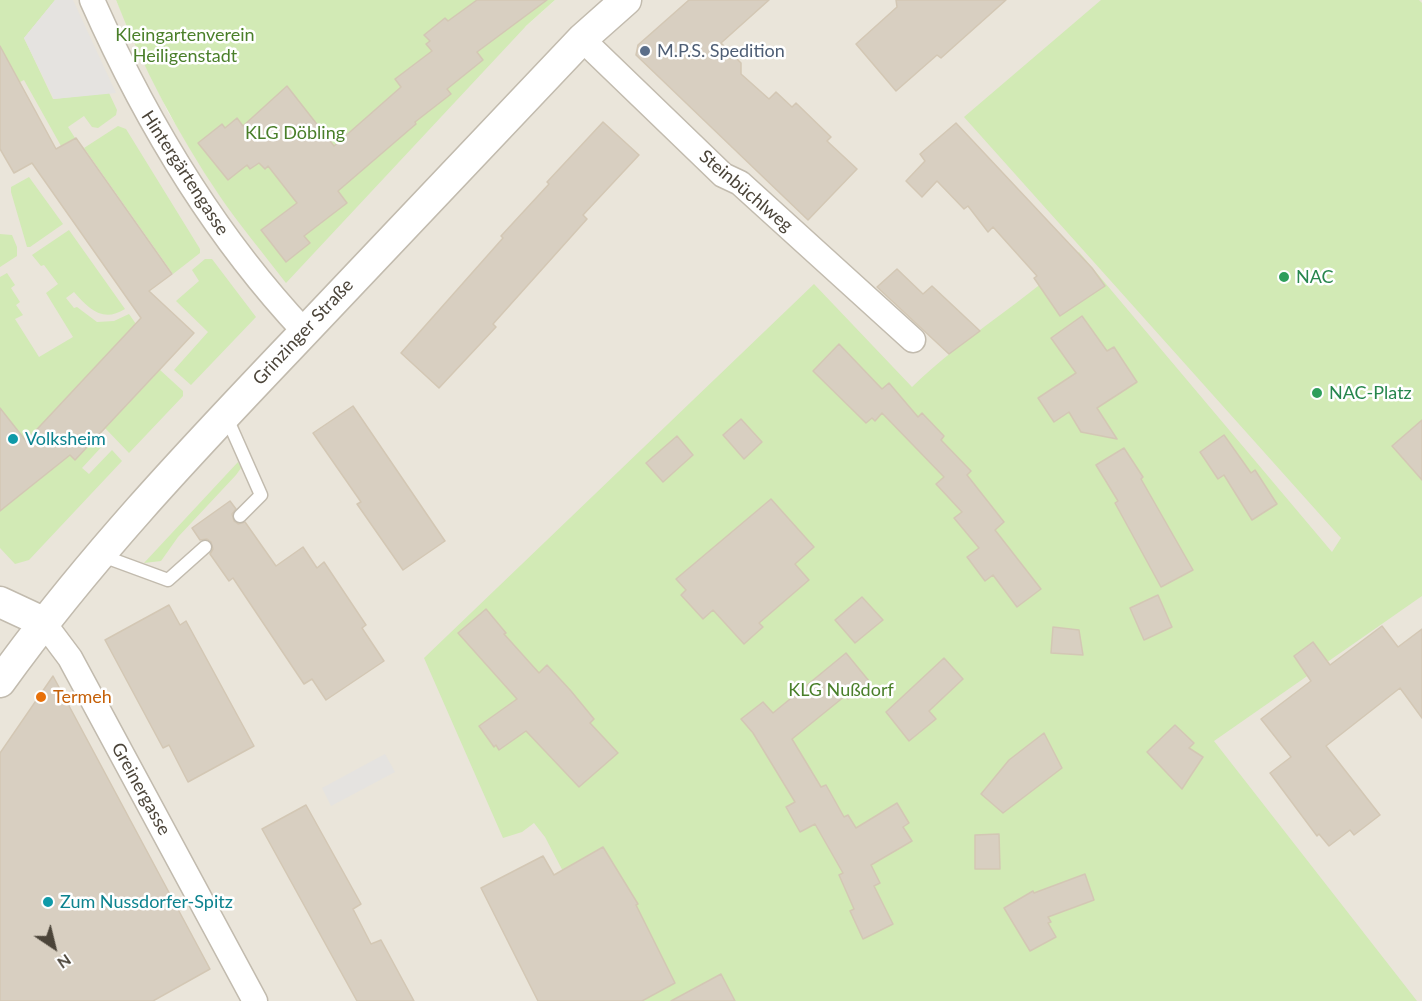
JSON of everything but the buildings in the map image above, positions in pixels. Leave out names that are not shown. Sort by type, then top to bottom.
[{"type":"street","name":"Hintergärtengasse","points":[[92,0],[136,96],[198,200],[250,270],[304,331]]},
{"type":"street","name":"Grinzinger Straße","points":[[0,682],[43,622],[99,555],[226,414],[582,39],[626,0]]},
{"type":"street","name":"Steinbüchlweg","points":[[582,39],[723,175],[740,183],[913,340]]},
{"type":"street","name":"Greinergasse","points":[[0,602],[43,622],[70,658],[255,1001]]},
{"type":"lane","points":[[226,414],[261,495],[240,516]]},
{"type":"lane","points":[[99,555],[168,580],[205,547]]},
{"type":"shaded area","points":[[0,0],[116,0],[168,112],[220,196],[526,26],[555,0],[1422,0],[1422,1001],[0,1001]]},
{"type":"shaded area","points":[[55,0],[73,0],[116,93],[54,99],[24,38]]},
{"type":"shaded area","points":[[385,754],[395,772],[331,806],[322,788]]},
{"type":"green space","points":[[0,0],[55,0],[24,38],[53,99],[109,93],[117,110],[116,115],[98,128],[92,127],[84,116],[68,127],[75,138],[61,146],[24,80],[20,82],[0,47]]},
{"type":"green space","name":"KLG Döbling","points":[[116,0],[555,0],[526,26],[286,283],[227,206],[189,148],[162,100]]},
{"type":"green space","name":"KLG Nußdorf","points":[[1101,0],[1419,0],[1422,3],[1422,596],[1214,741],[1417,1001],[631,1001],[545,837],[534,823],[522,832],[503,838],[424,658],[814,284],[912,387],[1079,252],[1332,552],[1341,538],[964,117]]},
{"type":"green space","points":[[118,126],[126,129],[200,249],[200,253],[173,274],[84,148]]},
{"type":"green space","points":[[29,177],[63,224],[27,247],[11,187]]},
{"type":"green space","points":[[69,230],[125,309],[110,315],[103,314],[91,309],[74,292],[66,298],[74,308],[77,307],[97,322],[114,321],[129,314],[136,324],[40,427],[75,460],[99,435],[106,442],[82,468],[89,474],[112,450],[122,461],[29,560],[15,564],[0,548],[0,511],[50,471],[0,408],[0,277],[7,273],[15,285],[11,288],[20,302],[16,305],[23,315],[15,319],[39,357],[73,337],[46,293],[58,284],[44,265],[41,266],[32,255]]},
{"type":"green space","points":[[0,234],[12,235],[17,247],[17,256],[0,267]]},
{"type":"green space","points":[[205,259],[212,259],[256,317],[191,385],[174,370],[208,332],[176,301],[199,281],[192,270]]},
{"type":"green space","points":[[160,370],[183,391],[183,396],[129,453],[105,428]]},
{"type":"green space","points":[[238,462],[241,468],[236,475],[178,537],[161,561],[144,563]]},
{"type":"place","name":"M.P.S. Spedition","points":[[645,51]]},
{"type":"place","name":"NAC","points":[[1284,277]]},
{"type":"place","name":"NAC-Platz","points":[[1317,393]]},
{"type":"place","name":"Volksheim","points":[[13,439]]},
{"type":"place","name":"Termeh","points":[[41,697]]},
{"type":"place","name":"Zum Nussdorfer-Spitz","points":[[48,902]]},
{"type":"park label","name":"Kleingartenverein Heiligenstadt","points":[[185,45]]}]
